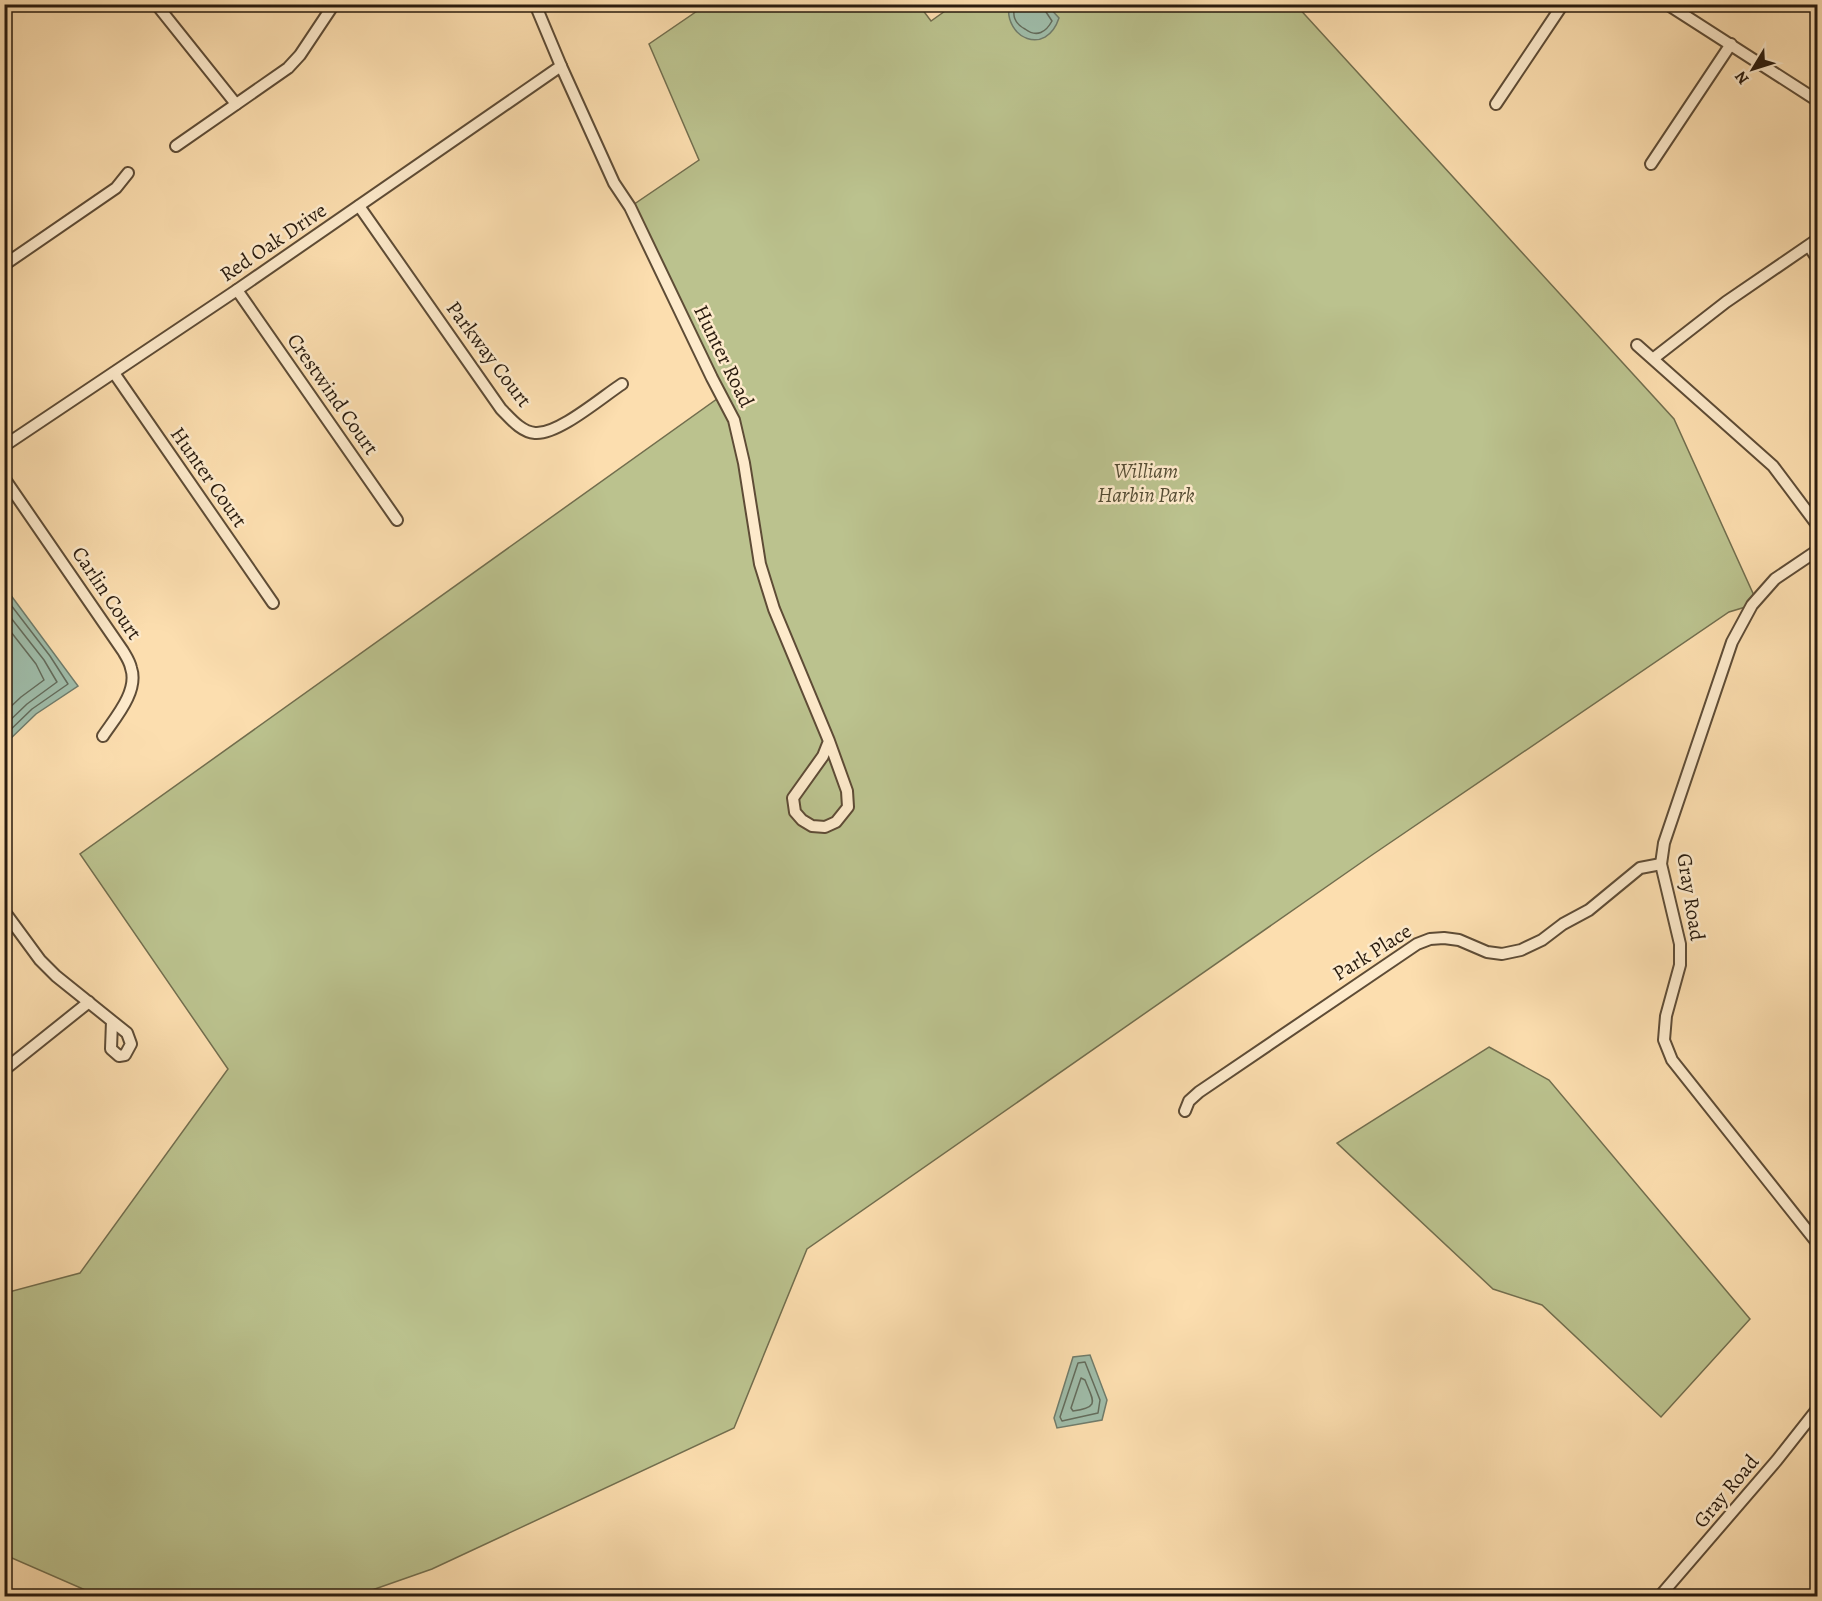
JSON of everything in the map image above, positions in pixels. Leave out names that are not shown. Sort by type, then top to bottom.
[{"type":"street","points":[[156,4],[237,104]]},
{"type":"street","points":[[176,146],[288,68],[300,55],[333,4]]},
{"type":"street","name":"Hunter Road","points":[[535,4],[614,183],[630,207],[734,420],[744,463],[760,564],[774,609],[829,741],[847,791],[848,807],[836,822],[825,827],[812,826],[795,812],[793,798],[823,756],[829,741]]},
{"type":"street","points":[[1497,104],[1563,4]]},
{"type":"street","points":[[1667,4],[1818,101]]},
{"type":"street","points":[[1651,164],[1731,44]]},
{"type":"street","name":"Red Oak Drive","points":[[4,446],[237,290],[561,66]]},
{"type":"street","points":[[4,265],[116,188],[128,173]]},
{"type":"street","name":"Parkway Court","points":[[359,206],[501,409],[518,426],[533,433],[549,432],[622,384]]},
{"type":"street","points":[[1654,358],[1726,302],[1813,242],[1818,260]]},
{"type":"street","name":"Crestwind Court","points":[[237,290],[397,520]]},
{"type":"street","points":[[1637,345],[1773,466],[1818,526]]},
{"type":"street","name":"Hunter Court","points":[[114,373],[273,603]]},
{"type":"street","name":"Carlin Court","points":[[4,478],[123,651],[132,670],[132,685],[127,699],[103,736]]},
{"type":"street","name":"Gray Road","points":[[1818,550],[1775,579],[1762,592],[1752,605],[1732,642],[1664,843],[1661,864],[1680,944],[1680,965],[1666,1016],[1664,1040],[1672,1060],[1818,1244]]},
{"type":"street","name":"Park Place","points":[[1185,1111],[1189,1101],[1199,1092],[1417,944],[1444,938],[1459,940],[1486,952],[1502,954],[1521,950],[1542,940],[1563,924],[1589,910],[1640,868],[1661,864]]},
{"type":"street","points":[[4,911],[40,960],[111,1022]]},
{"type":"street","points":[[4,1070],[89,1002]]},
{"type":"street","name":"Gray Road","points":[[1660,1596],[1764,1476],[1818,1408]]},
{"type":"green space","name":"William Harbin Park","points":[[955,4],[1296,5],[1674,419],[1756,600],[1752,605],[1729,612],[1372,855],[807,1249],[734,1428],[432,1569],[355,1596],[99,1596],[5,1555],[5,1293],[80,1273],[228,1069],[80,854],[721,396],[630,207],[699,160],[649,44],[706,5],[919,5],[931,21]]},
{"type":"green space","points":[[1489,1047],[1549,1080],[1750,1319],[1661,1417],[1542,1305],[1493,1289],[1337,1143]]},
{"type":"water","points":[[1009,5],[1047,5],[1059,18],[1053,30],[1045,37],[1036,40],[1027,38],[1019,34],[1013,26],[1009,17]]},
{"type":"water","points":[[7,590],[78,686],[36,714],[6,743],[4,741],[4,591]]},
{"type":"water","points":[[1090,1355],[1107,1400],[1102,1420],[1057,1428],[1054,1418],[1073,1357]]}]
